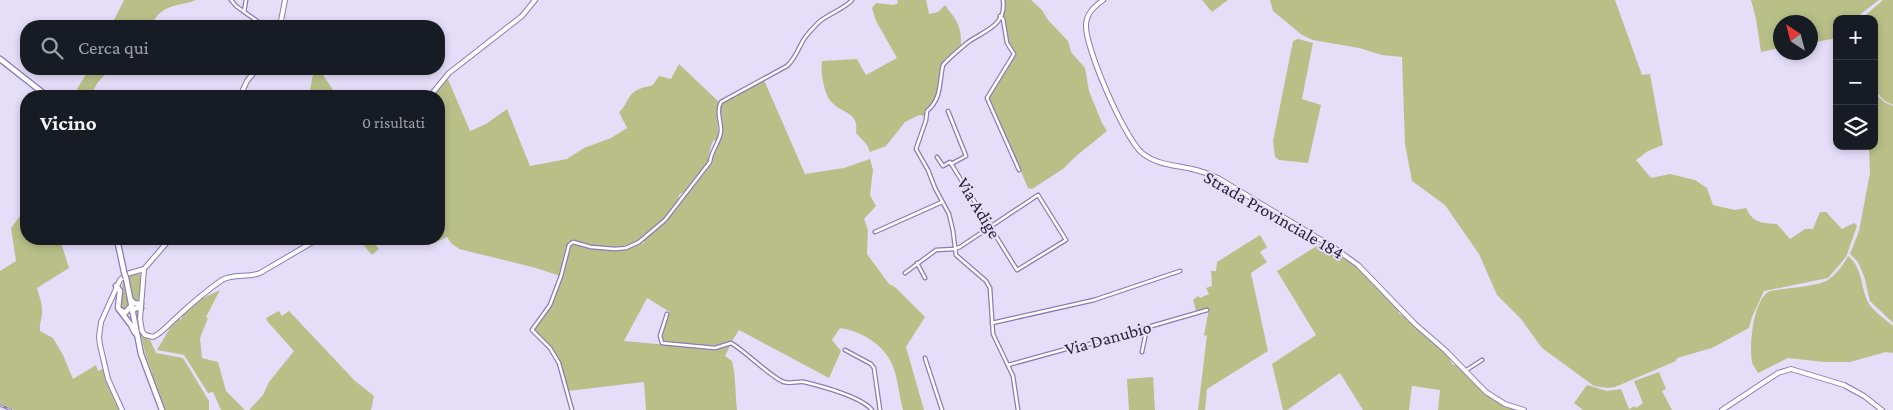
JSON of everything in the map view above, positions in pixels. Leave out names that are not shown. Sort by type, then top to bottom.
[{"type":"main road","points":[[0,59],[20,74]]},
{"type":"main road","points":[[21,75],[40,90]]},
{"type":"main road","points":[[118,245],[138,341],[162,410]]},
{"type":"main road","points":[[116,286],[120,291],[118,308],[131,325],[138,341]]},
{"type":"main road","points":[[130,299],[141,306]]},
{"type":"main road","points":[[118,308],[125,312],[141,306]]},
{"type":"street","points":[[232,0],[236,6],[255,20]]},
{"type":"street","points":[[244,12],[246,0]]},
{"type":"street","points":[[281,20],[285,0]]},
{"type":"street","points":[[435,90],[446,75],[522,16],[535,0]]},
{"type":"street","points":[[572,410],[559,364],[550,348],[532,330],[550,305],[561,276],[569,245],[573,242],[600,248],[626,248],[640,242],[665,220],[710,162],[710,156],[721,132],[719,106],[721,102],[787,66],[792,61],[803,40],[820,22],[852,0]]},
{"type":"street","points":[[1003,0],[1004,7],[995,26],[987,33],[967,43],[943,65],[940,91],[933,105],[927,111],[916,151],[928,170],[952,225],[954,249],[958,258],[986,281],[990,288],[994,339],[1008,365],[1016,389],[1018,410]]},
{"type":"street","name":"Strada Provinciale 184","points":[[1102,0],[1093,8],[1089,15],[1086,24],[1086,34],[1111,99],[1126,132],[1138,150],[1161,164],[1199,170],[1218,178],[1333,246],[1363,269],[1415,324],[1445,350],[1480,387],[1492,397],[1505,404],[1524,410]]},
{"type":"street","points":[[1000,16],[1003,19],[1007,42],[1014,54],[987,98],[1020,170]]},
{"type":"street","points":[[243,90],[252,75]]},
{"type":"street","points":[[948,111],[966,156],[951,164]]},
{"type":"street","name":"Via Adige","points":[[937,157],[943,166],[950,162],[990,227],[1017,270],[1066,240],[1038,195],[990,227]]},
{"type":"street","points":[[875,232],[942,202]]},
{"type":"street","points":[[905,273],[936,250],[954,249],[990,227]]},
{"type":"street","points":[[122,410],[108,379],[99,341],[101,322],[116,286],[127,274],[144,269],[165,245]]},
{"type":"street","points":[[144,269],[141,306],[142,331],[145,336],[153,337],[191,303],[222,280],[230,277],[260,273],[308,245]]},
{"type":"street","points":[[917,264],[924,278]]},
{"type":"street","points":[[992,323],[1094,300],[1180,271]]},
{"type":"street","name":"Via Danubio","points":[[1008,365],[1207,310]]},
{"type":"street","points":[[667,314],[660,336],[662,343],[715,348],[731,343],[783,382],[804,382],[824,388],[853,398],[866,404],[872,410]]},
{"type":"street","points":[[1142,352],[1147,328]]},
{"type":"street","points":[[845,350],[871,364],[874,368],[880,410]]},
{"type":"street","points":[[925,358],[942,410]]},
{"type":"street","points":[[1466,371],[1482,360]]},
{"type":"street","points":[[1722,410],[1778,373],[1791,369],[1823,377],[1844,385],[1864,396],[1882,410]]},
{"type":"green space","points":[[124,0],[196,0],[164,10],[154,20],[114,20]]},
{"type":"green space","points":[[897,0],[926,0],[929,14],[938,12],[945,5],[958,24],[961,34],[961,47],[944,62],[937,95],[925,116],[919,115],[905,122],[886,146],[870,152],[867,145],[856,133],[855,120],[852,116],[833,104],[829,99],[823,80],[822,61],[857,59],[866,75],[897,58],[876,21],[872,8],[876,3],[894,5],[898,3]]},
{"type":"green space","points":[[1005,0],[1031,0],[1068,41],[1071,52],[1085,68],[1089,91],[1107,131],[1063,169],[1032,189],[1028,188],[989,98],[1016,55],[1008,42],[1003,15],[1006,7]]},
{"type":"green space","points":[[1202,0],[1228,0],[1212,12]]},
{"type":"green space","points":[[1270,0],[1615,0],[1642,75],[1650,74],[1663,145],[1648,151],[1636,160],[1651,178],[1670,174],[1695,180],[1707,188],[1713,205],[1735,210],[1746,208],[1752,217],[1758,221],[1777,224],[1790,239],[1805,229],[1813,229],[1820,212],[1826,212],[1842,229],[1854,223],[1857,226],[1846,257],[1828,278],[1764,291],[1749,328],[1712,348],[1677,358],[1676,361],[1615,387],[1594,386],[1542,348],[1521,319],[1497,295],[1479,254],[1445,205],[1412,181],[1405,144],[1402,57],[1382,55],[1359,48],[1313,40],[1302,35],[1273,11]]},
{"type":"green space","points":[[1751,0],[1879,0],[1859,15],[1833,15],[1833,39],[1818,42],[1818,15],[1773,15],[1773,49],[1761,52]]},
{"type":"green space","points":[[1883,0],[1893,0],[1893,105],[1885,101],[1878,94],[1878,15],[1866,15]]},
{"type":"green space","points":[[1298,39],[1313,43],[1302,99],[1321,105],[1308,163],[1279,160],[1275,157],[1273,141],[1293,41]]},
{"type":"green space","points":[[679,64],[719,102],[717,141],[714,140],[709,161],[696,180],[679,195],[675,207],[669,214],[645,236],[631,244],[614,247],[570,241],[560,276],[536,268],[459,249],[447,237],[445,238],[445,90],[437,90],[447,77],[470,131],[486,124],[507,109],[530,166],[567,159],[584,148],[611,138],[627,128],[619,112],[632,94],[653,85],[659,76],[671,79]]},
{"type":"green space","points":[[85,75],[104,75],[93,90],[77,90]]},
{"type":"green space","points":[[313,75],[323,75],[333,90],[310,90]]},
{"type":"green space","points":[[764,80],[805,174],[844,168],[870,159],[873,170],[870,195],[876,206],[864,219],[868,230],[867,254],[889,284],[895,287],[925,317],[906,347],[924,410],[903,410],[896,375],[888,357],[877,345],[856,332],[840,328],[832,340],[841,351],[829,378],[739,330],[732,341],[716,346],[664,343],[662,337],[670,312],[647,298],[624,341],[713,349],[731,344],[725,356],[732,361],[737,410],[646,410],[644,382],[568,391],[556,356],[548,344],[533,331],[551,306],[570,246],[573,244],[617,251],[644,243],[644,240],[673,213],[713,162],[711,158],[723,133],[721,104]]},
{"type":"green space","points":[[1878,96],[1884,102],[1893,106],[1893,323],[1870,301],[1864,276],[1858,262],[1850,254],[1859,231],[1870,173],[1869,150],[1878,150]]},
{"type":"green space","points":[[20,216],[20,245],[62,245],[69,268],[37,288],[42,307],[40,331],[53,338],[63,355],[73,379],[96,365],[98,371],[103,369],[106,382],[119,410],[15,410],[0,403],[0,271],[16,261],[11,228]]},
{"type":"green space","points":[[1260,235],[1267,247],[1260,252],[1267,262],[1251,273],[1268,351],[1207,389],[1205,410],[1198,410],[1207,335],[1204,336],[1209,308],[1196,311],[1193,300],[1198,296],[1200,298],[1209,294],[1206,288],[1212,286],[1211,271],[1216,271],[1217,262]]},
{"type":"green space","points":[[1323,242],[1357,266],[1399,310],[1399,314],[1405,316],[1432,339],[1445,352],[1453,365],[1457,365],[1477,386],[1499,402],[1518,410],[1438,410],[1440,390],[1412,386],[1409,410],[1363,410],[1340,373],[1287,410],[1283,410],[1272,364],[1316,335],[1277,271]]},
{"type":"green space","points":[[363,245],[376,245],[379,249],[372,255]]},
{"type":"green space","points":[[1848,256],[1853,260],[1859,271],[1869,304],[1893,326],[1893,353],[1886,352],[1850,362],[1824,362],[1788,358],[1758,373],[1752,362],[1751,345],[1756,312],[1764,296],[1770,291],[1808,286],[1828,280],[1840,269]]},
{"type":"green space","points":[[140,274],[142,279],[139,299],[136,301],[132,298],[128,276]]},
{"type":"green space","points":[[123,280],[128,305],[125,311],[120,307]]},
{"type":"green space","points":[[220,290],[206,317],[208,318],[200,338],[202,358],[218,362],[226,391],[245,410],[221,410],[213,392],[208,393],[184,355],[157,350],[173,323],[178,318],[181,320],[182,317],[180,316],[201,299]]},
{"type":"green space","points":[[136,311],[139,312],[139,325]]},
{"type":"green space","points":[[279,311],[282,316],[289,311],[355,381],[374,396],[371,410],[249,410],[263,395],[269,382],[294,351],[267,321],[266,318]]},
{"type":"green space","points":[[139,325],[141,332],[150,340],[156,353],[183,358],[209,401],[209,410],[165,410],[145,353]]},
{"type":"green space","points":[[1659,372],[1666,389],[1662,391],[1672,410],[1583,410],[1574,403],[1587,385],[1607,391],[1621,389],[1629,409],[1635,406],[1636,408],[1643,403],[1634,381]]},
{"type":"green space","points":[[1153,377],[1155,410],[1129,410],[1127,379]]},
{"type":"railway","points":[[0,405],[11,410]]}]
